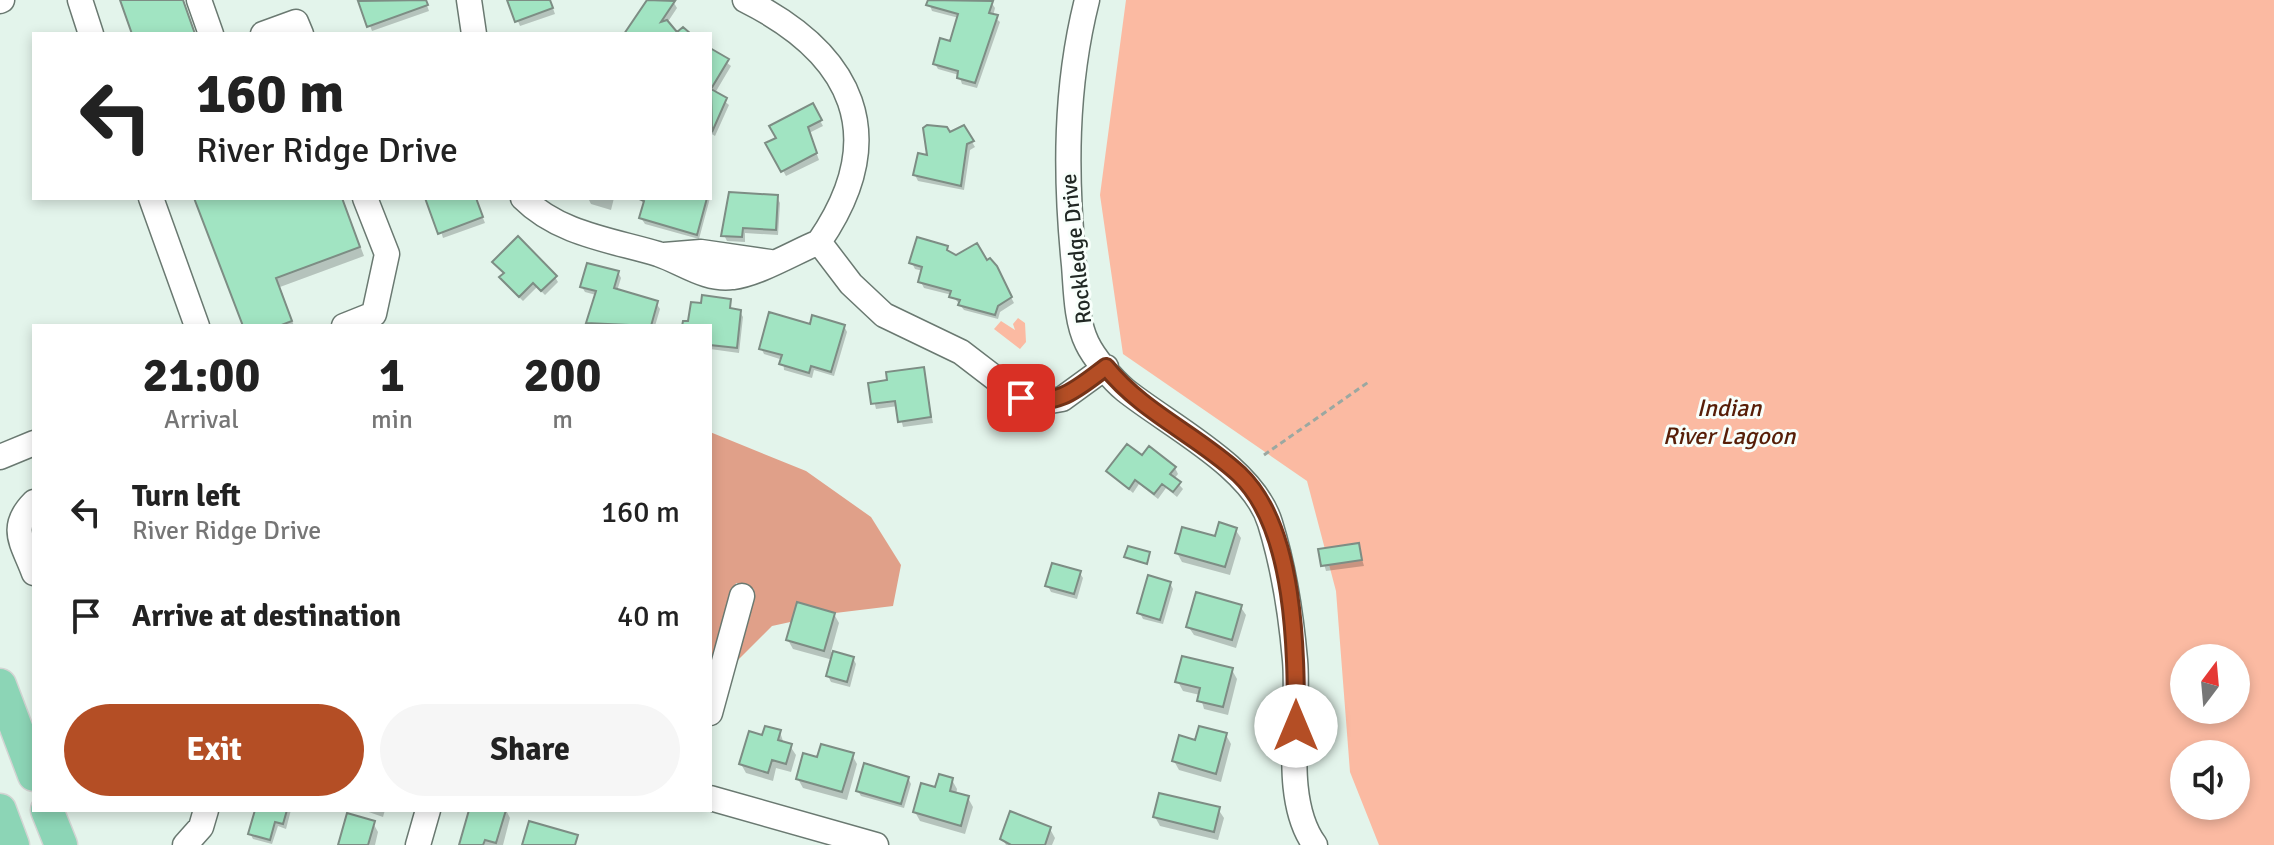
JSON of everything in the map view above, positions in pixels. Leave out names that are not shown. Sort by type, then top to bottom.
[{"type":"main road","points":[[0,685],[31,760]]},
{"type":"main road","points":[[48,812],[61,845]]},
{"type":"street","points":[[80,0],[90,32]]},
{"type":"street","points":[[199,0],[210,32]]},
{"type":"street","points":[[469,0],[474,32]]},
{"type":"street","points":[[526,200],[554,222],[597,238],[661,255],[693,271],[733,277],[819,242],[835,218],[854,164],[858,149],[855,118],[839,77],[824,54],[782,21],[745,0]]},
{"type":"street","name":"Rockledge Drive","points":[[1087,0],[1069,110],[1067,195],[1087,343],[1122,387],[1240,475],[1267,511],[1282,563],[1296,662],[1296,790],[1301,814],[1315,845]]},
{"type":"street","points":[[267,32],[295,19]]},
{"type":"street","points":[[152,200],[196,324]]},
{"type":"street","points":[[349,324],[374,314],[387,254],[366,200]]},
{"type":"street","points":[[819,242],[851,284],[884,315],[961,352],[1021,398],[1039,403],[1062,399],[1106,367]]},
{"type":"street","points":[[0,457],[32,446]]},
{"type":"street","points":[[32,504],[19,520],[18,529],[32,568]]},
{"type":"street","points":[[712,706],[742,596]]},
{"type":"street","points":[[712,799],[876,845]]},
{"type":"street","points":[[185,845],[201,827],[205,812]]},
{"type":"street","points":[[418,845],[427,812]]},
{"type":"path","points":[[1264,455],[1370,381]]},
{"type":"shaded area","points":[[712,433],[806,471],[871,517],[901,565],[893,606],[827,614],[772,626],[732,666],[754,589],[736,583],[712,662]]},
{"type":"water","name":"Indian River Lagoon","points":[[1126,0],[2274,0],[2274,845],[1379,845],[1350,772],[1336,591],[1307,481],[1123,354],[1100,195]]},
{"type":"water","points":[[1018,318],[1025,323],[1026,342],[1020,349],[994,329],[1001,321],[1015,330],[1013,324]]},
{"type":"building","points":[[120,0],[183,0],[194,32],[131,32]]},
{"type":"building","points":[[426,0],[428,5],[367,27],[358,1]]},
{"type":"building","points":[[507,0],[550,0],[553,8],[515,22]]},
{"type":"building","points":[[647,0],[675,1],[661,22],[667,20],[677,32],[625,32]]},
{"type":"building","points":[[928,0],[993,1],[989,13],[998,15],[975,83],[957,78],[958,71],[933,64],[940,38],[950,41],[958,14],[926,5]]},
{"type":"building","points":[[712,49],[729,59],[712,87]]},
{"type":"building","points":[[712,90],[727,98],[712,132]]},
{"type":"building","points":[[813,103],[822,120],[808,127],[817,153],[781,172],[765,143],[776,138],[769,126]]},
{"type":"building","points":[[927,125],[947,127],[950,132],[964,125],[974,141],[967,144],[961,186],[913,175],[918,153],[927,155],[923,128]]},
{"type":"building","points":[[729,192],[778,195],[776,230],[743,228],[742,237],[721,236]]},
{"type":"building","points":[[195,200],[343,200],[360,247],[276,278],[292,321],[284,324],[242,324]]},
{"type":"building","points":[[426,200],[477,200],[483,217],[438,234]]},
{"type":"building","points":[[642,200],[706,200],[697,235],[639,218],[644,201]]},
{"type":"building","points":[[518,236],[557,276],[541,291],[533,283],[519,297],[499,277],[504,273],[492,262]]},
{"type":"building","points":[[917,237],[948,246],[947,250],[956,255],[977,243],[987,260],[990,258],[997,266],[1012,297],[998,306],[995,315],[958,305],[960,300],[949,297],[951,291],[918,282],[922,267],[909,263]]},
{"type":"building","points":[[587,263],[619,271],[614,288],[658,301],[652,324],[586,323],[596,291],[580,287]]},
{"type":"building","points":[[702,295],[731,299],[730,308],[741,310],[737,348],[712,345],[712,324],[682,324],[688,321],[691,302],[701,303]]},
{"type":"building","points":[[769,312],[810,324],[812,315],[845,325],[831,372],[811,366],[809,373],[779,364],[782,355],[759,349]]},
{"type":"building","points":[[924,367],[931,417],[898,422],[895,401],[871,404],[868,383],[887,380],[886,372]]},
{"type":"building","points":[[1127,444],[1142,455],[1149,446],[1176,467],[1170,474],[1181,482],[1173,492],[1162,484],[1154,494],[1135,480],[1129,489],[1106,471]]},
{"type":"building","points":[[1219,522],[1237,528],[1225,567],[1175,553],[1182,527],[1215,536]]},
{"type":"building","points":[[1359,543],[1362,560],[1321,566],[1318,549]]},
{"type":"building","points":[[1128,546],[1150,552],[1147,564],[1124,557]]},
{"type":"building","points":[[1052,563],[1081,571],[1074,594],[1045,586]]},
{"type":"building","points":[[1148,575],[1171,582],[1160,620],[1137,613]]},
{"type":"building","points":[[1196,592],[1242,605],[1232,640],[1186,627]]},
{"type":"building","points":[[797,602],[835,613],[824,651],[786,640]]},
{"type":"building","points":[[833,651],[854,657],[847,682],[826,676]]},
{"type":"building","points":[[1182,656],[1233,668],[1223,707],[1197,701],[1200,688],[1175,682]]},
{"type":"building","points":[[765,726],[781,730],[778,740],[792,744],[786,764],[772,760],[768,773],[739,764],[749,731],[762,735]]},
{"type":"building","points":[[1199,726],[1227,733],[1216,774],[1172,761],[1179,735],[1195,740]]},
{"type":"building","points":[[821,744],[854,753],[842,792],[796,779],[803,753],[817,757]]},
{"type":"building","points":[[864,763],[909,777],[901,804],[856,791]]},
{"type":"building","points":[[939,774],[953,778],[950,791],[969,796],[961,826],[913,812],[921,783],[935,787]]},
{"type":"building","points":[[1159,793],[1220,807],[1214,832],[1153,817]]},
{"type":"building","points":[[1010,811],[1051,827],[1045,845],[1011,845],[1000,839]]},
{"type":"building","points":[[254,812],[286,812],[283,824],[275,822],[270,840],[248,834]]},
{"type":"building","points":[[468,812],[505,812],[496,843],[485,840],[483,845],[459,845]]},
{"type":"building","points":[[347,813],[375,821],[368,845],[338,845]]},
{"type":"building","points":[[529,821],[578,835],[575,845],[522,845]]},
{"type":"route","points":[[1021,398],[1039,403],[1062,399],[1106,367],[1122,387],[1240,475],[1267,511],[1282,563],[1296,662],[1296,726]]}]
